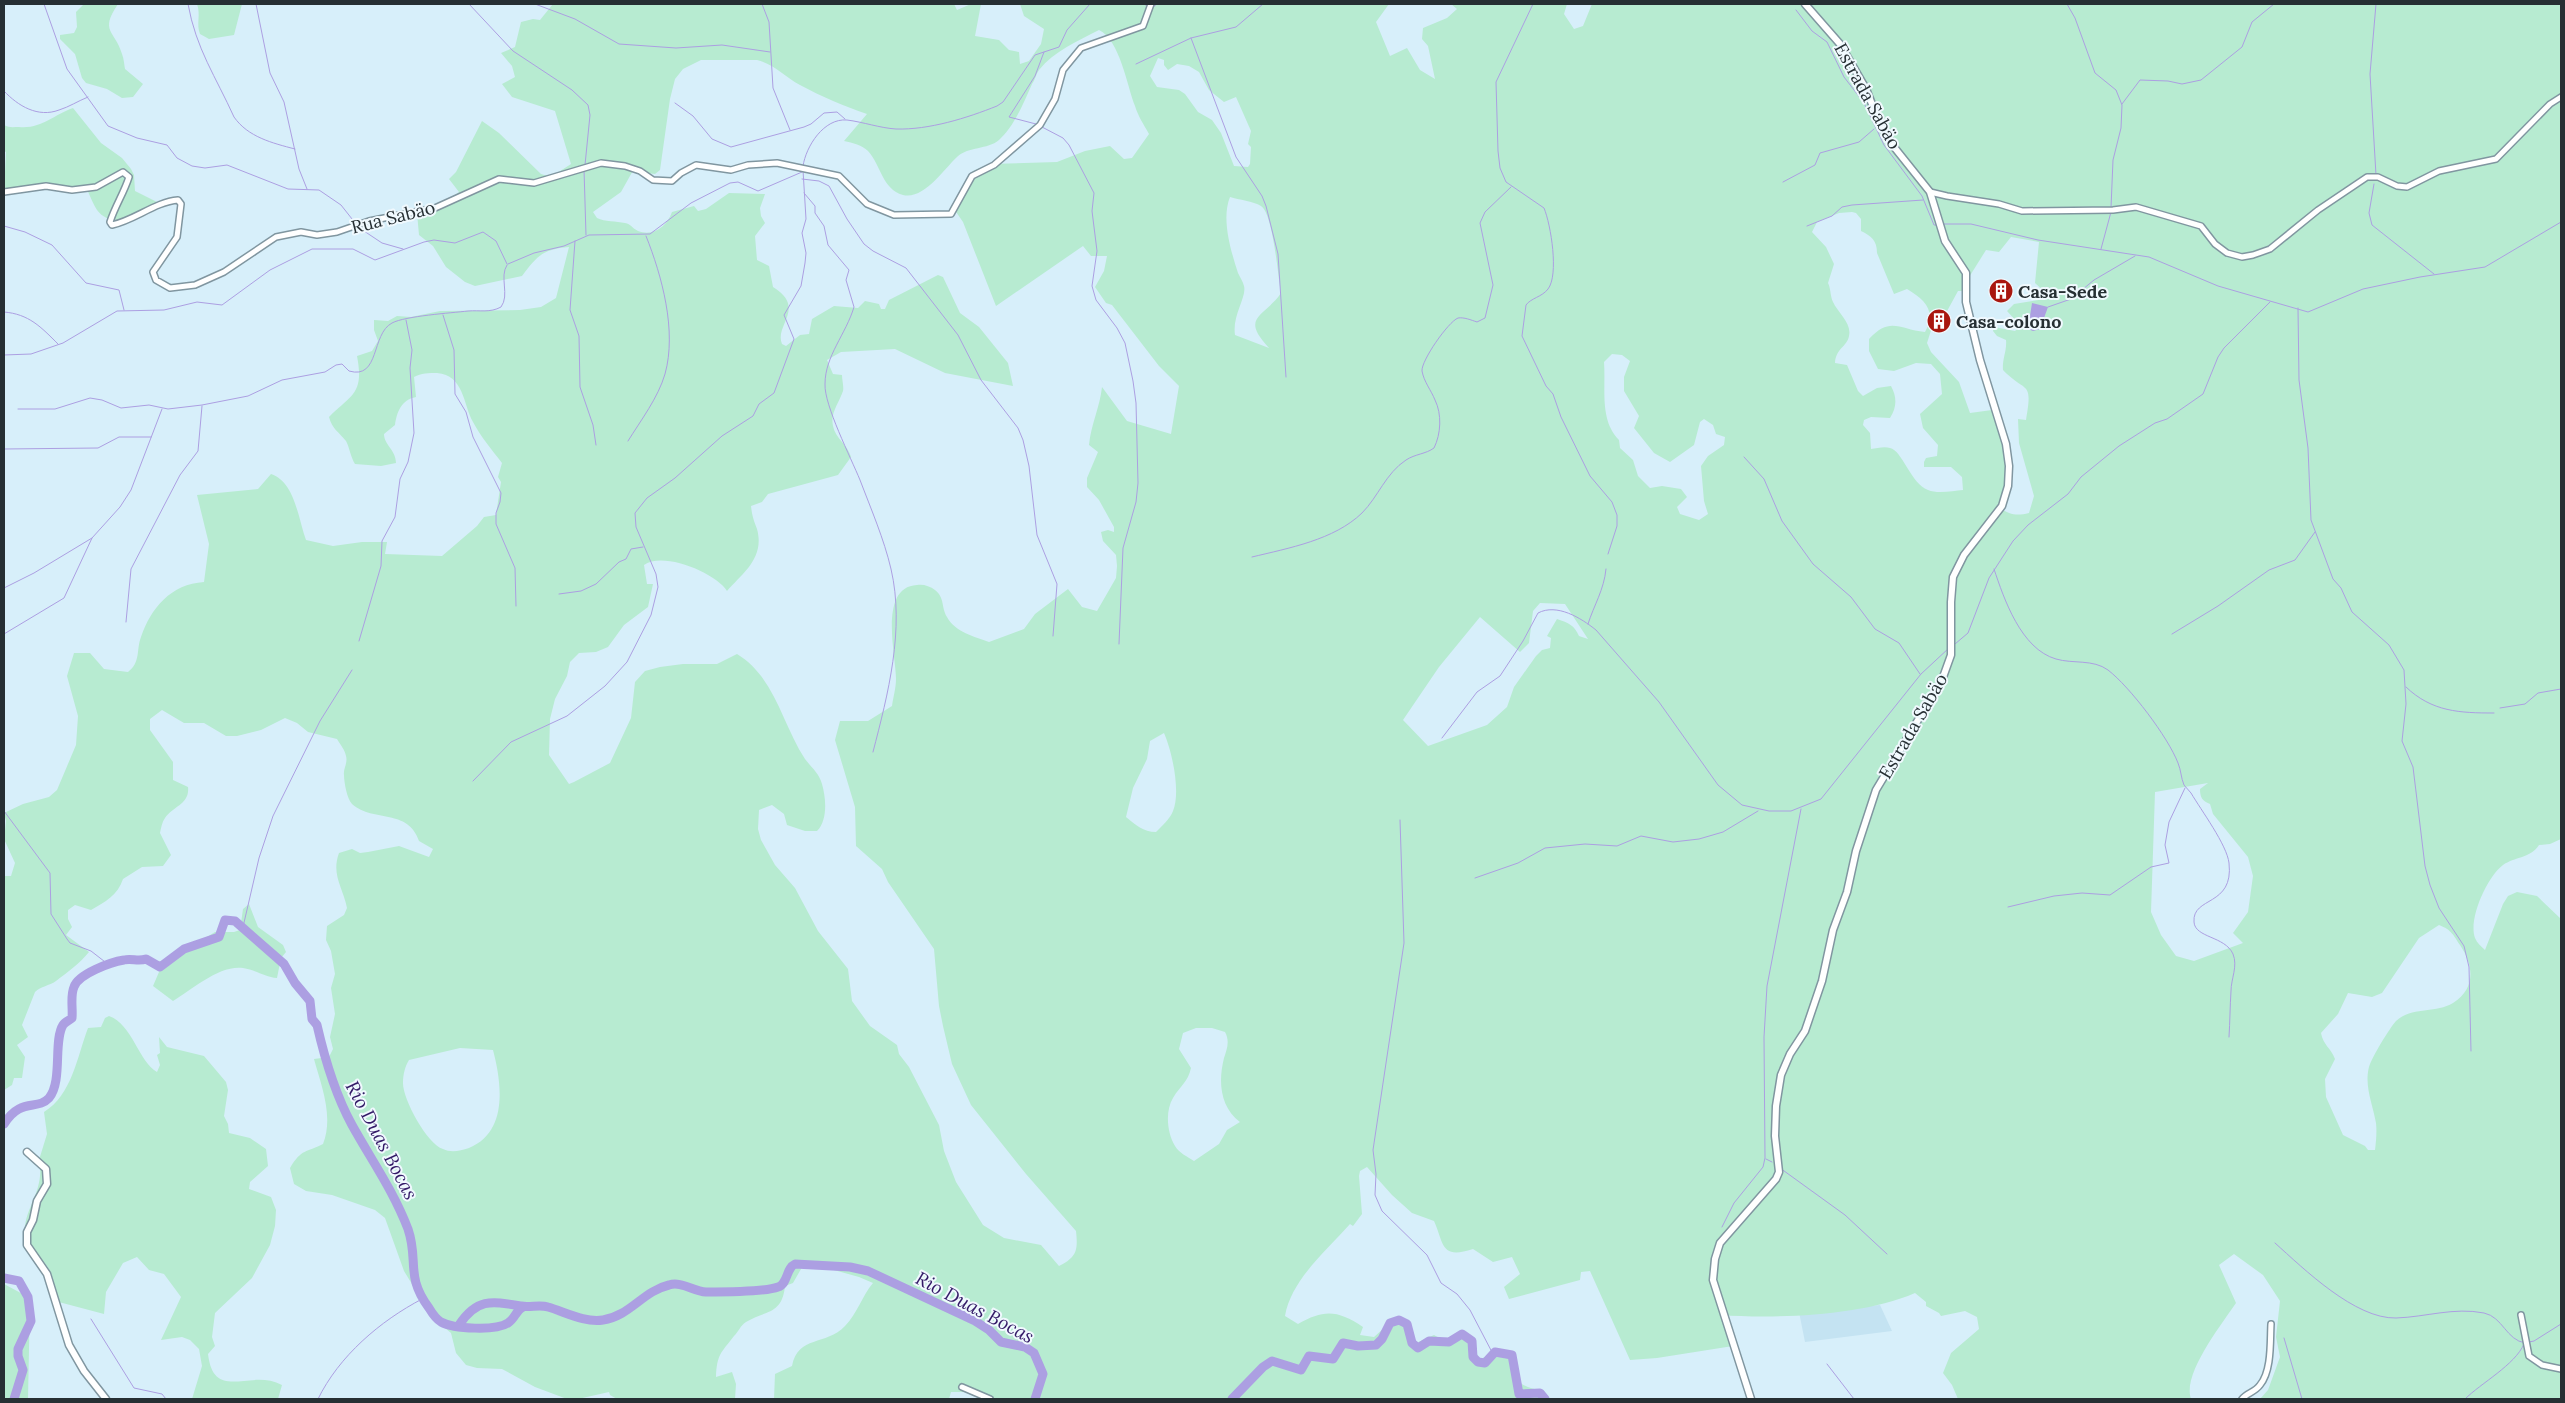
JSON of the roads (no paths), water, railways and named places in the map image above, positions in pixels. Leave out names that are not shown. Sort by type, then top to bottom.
[{"type":"street","name":"Rua Sabäo","points":[[4,192],[46,186],[72,190],[96,187],[123,172],[128,177],[123,194],[110,222],[112,225],[126,222],[169,201],[178,200],[181,204],[177,236],[153,272],[156,280],[170,288],[195,284],[224,272],[276,238],[301,232],[317,235],[337,232],[369,221],[435,208],[499,179],[534,183],[601,163],[626,166],[640,171],[652,180],[672,181],[680,173],[696,165],[731,170],[748,165],[777,163],[839,176],[867,204],[894,215],[951,214],[972,176],[994,165],[1040,125],[1055,99],[1062,70],[1081,48],[1143,26],[1151,4]]},
{"type":"street","name":"Estrada Sabäo","points":[[1751,1399],[1713,1280],[1715,1259],[1720,1243],[1776,1179],[1779,1172],[1775,1136],[1776,1106],[1782,1075],[1790,1054],[1805,1031],[1822,980],[1833,930],[1848,892],[1856,851],[1876,790],[1890,765],[1910,737],[1942,680],[1950,655],[1950,602],[1954,577],[1964,555],[2002,506],[2008,486],[2009,466],[2006,444],[1980,360],[1966,302],[1966,273],[1945,241],[1930,192],[1894,148],[1879,122],[1866,89],[1840,44],[1805,4]]},
{"type":"street","points":[[1930,192],[1999,204],[2022,211],[2113,210],[2136,207],[2201,226],[2215,244],[2227,253],[2242,257],[2270,249],[2318,210],[2367,177],[2378,177],[2397,186],[2407,186],[2439,171],[2496,159],[2550,104],[2561,97]]},
{"type":"street","points":[[27,1152],[46,1169],[47,1184],[37,1201],[33,1220],[27,1232],[27,1245],[47,1274],[69,1345],[84,1371],[106,1399]]},
{"type":"street","points":[[2521,1315],[2529,1356],[2542,1366],[2561,1369]]},
{"type":"street","points":[[2242,1399],[2256,1390],[2263,1382],[2268,1361],[2271,1324]]},
{"type":"street","points":[[962,1387],[990,1399]]},
{"type":"waterway","points":[[44,4],[67,69],[108,126],[137,138],[167,145],[177,158],[192,166],[205,168],[227,165],[288,189],[319,190],[341,205],[356,224]]},
{"type":"waterway","points":[[188,4],[201,49],[234,117],[246,130],[253,134],[269,142],[295,149]]},
{"type":"waterway","points":[[256,4],[270,73],[284,102],[299,169],[307,189]]},
{"type":"waterway","points":[[469,4],[513,51],[572,90],[588,105],[590,115],[585,165]]},
{"type":"waterway","points":[[535,4],[575,19],[619,44],[676,48],[722,45],[770,52]]},
{"type":"waterway","points":[[762,4],[769,22],[773,88],[790,130]]},
{"type":"waterway","points":[[803,166],[812,142],[824,128],[839,121],[847,120],[896,129],[921,128],[973,115],[997,106],[1003,102],[1035,55],[1059,47],[1067,30],[1090,4]]},
{"type":"waterway","points":[[1144,4],[1149,7]]},
{"type":"waterway","points":[[1153,7],[1157,4]]},
{"type":"waterway","points":[[1136,64],[1191,38],[1236,27],[1263,4]]},
{"type":"waterway","points":[[1533,4],[1496,82],[1500,168],[1506,182],[1544,208],[1553,250],[1551,282],[1546,292],[1526,305],[1522,336],[1546,386],[1553,394],[1561,417],[1590,476],[1612,502],[1617,515],[1617,526],[1608,554]]},
{"type":"waterway","points":[[2067,4],[2075,18],[2095,73],[2116,90],[2122,105],[2121,128],[2113,160],[2111,208]]},
{"type":"waterway","points":[[2122,104],[2140,80],[2168,81],[2182,84],[2201,80],[2242,47],[2252,22],[2274,4]]},
{"type":"waterway","points":[[2376,4],[2370,74],[2376,175]]},
{"type":"waterway","points":[[1796,10],[1812,31],[1827,42],[1844,77],[1864,103],[1884,145],[1922,196],[1934,225],[1937,225]]},
{"type":"waterway","points":[[1191,38],[1236,157],[1262,196],[1266,206],[1278,254],[1286,377]]},
{"type":"waterway","points":[[1036,124],[1009,117],[1035,76],[1044,52]]},
{"type":"waterway","points":[[4,91],[22,106],[44,113],[63,109],[88,97]]},
{"type":"waterway","points":[[675,103],[693,116],[712,139],[731,147],[804,127],[811,124],[824,113],[837,112],[845,119]]},
{"type":"waterway","points":[[1042,127],[1063,138],[1069,145],[1094,193],[1092,211],[1097,251],[1092,286],[1096,300],[1117,328],[1125,343],[1133,381],[1136,403],[1138,483],[1136,502],[1123,548],[1119,644]]},
{"type":"waterway","points":[[1783,182],[1815,165],[1820,153],[1859,142],[1874,129]]},
{"type":"waterway","points":[[584,169],[586,235]]},
{"type":"waterway","points":[[473,781],[511,742],[567,716],[605,686],[627,662],[651,615],[658,587],[656,574],[636,527],[635,513],[647,498],[675,478],[722,436],[753,416],[759,404],[774,393],[794,339],[784,315],[801,286],[805,263],[806,253],[802,233],[806,219],[803,170]]},
{"type":"waterway","points":[[508,264],[534,253],[564,246],[589,235],[650,234],[691,203],[730,183],[738,182],[758,191],[802,172]]},
{"type":"waterway","points":[[802,179],[819,181],[829,186],[847,219],[864,244],[873,251],[906,268],[958,335],[981,380],[1018,428],[1029,466],[1037,535],[1057,584],[1053,636]]},
{"type":"waterway","points":[[2374,184],[2369,213],[2372,225],[2434,274]]},
{"type":"waterway","points":[[1252,557],[1310,542],[1338,530],[1362,513],[1399,465],[1409,458],[1434,448],[1440,418],[1435,400],[1423,375],[1423,366],[1436,342],[1454,321],[1460,318],[1477,322],[1485,318],[1493,285],[1480,223],[1485,212],[1511,187]]},
{"type":"waterway","points":[[804,193],[815,206],[815,213],[824,226],[828,245],[849,270],[846,280],[854,307],[828,364],[825,384],[826,393],[833,418],[881,535],[891,569],[895,592],[896,615],[893,661],[873,752]]},
{"type":"waterway","points":[[1807,226],[1832,216],[1842,207],[1923,200]]},
{"type":"waterway","points":[[2101,249],[2111,212]]},
{"type":"waterway","points":[[1943,224],[1971,224],[2038,240],[2149,257],[2218,286],[2308,312],[2363,289],[2420,277],[2485,267],[2561,222]]},
{"type":"waterway","points":[[4,226],[25,232],[52,245],[86,283],[119,290],[124,310]]},
{"type":"waterway","points":[[358,227],[382,243],[403,249]]},
{"type":"waterway","points":[[4,355],[31,354],[63,343],[117,311],[164,310],[197,302],[222,305],[270,270],[312,249],[353,249],[375,260],[424,242],[434,240],[455,243],[483,232],[496,241],[507,264]]},
{"type":"waterway","points":[[628,441],[658,392],[665,374],[668,357],[669,340],[666,304],[657,268],[646,236]]},
{"type":"waterway","points":[[575,241],[570,310],[579,336],[580,387],[593,425],[596,445]]},
{"type":"waterway","points":[[2048,307],[2071,299],[2094,280],[2135,256]]},
{"type":"waterway","points":[[18,409],[55,409],[90,398],[102,400],[121,408],[149,405],[168,409],[202,405],[248,396],[282,380],[325,372],[336,365],[342,364],[349,371],[359,372],[366,369],[371,363],[381,336],[392,323],[417,317],[468,311],[489,311],[501,307],[505,297],[504,275],[507,265]]},
{"type":"waterway","points":[[1955,644],[1968,633],[1989,578],[2013,541],[2028,525],[2068,494],[2081,477],[2119,446],[2155,423],[2167,419],[2203,394],[2218,357],[2224,348],[2270,302]]},
{"type":"waterway","points":[[2298,308],[2299,380],[2308,448],[2311,520],[2333,579],[2341,588],[2352,612],[2389,645],[2404,670],[2406,704],[2402,741],[2413,767],[2425,866],[2430,885],[2439,908],[2464,946],[2469,967],[2471,1051]]},
{"type":"waterway","points":[[4,312],[21,315],[34,322],[58,344]]},
{"type":"waterway","points":[[443,315],[454,350],[455,394],[466,412],[473,437],[501,493],[496,513],[496,524],[515,568],[516,606]]},
{"type":"waterway","points":[[359,641],[381,566],[382,541],[395,517],[400,479],[408,462],[414,433],[410,368],[412,350],[406,320]]},
{"type":"waterway","points":[[126,622],[131,569],[180,475],[198,451],[202,406]]},
{"type":"waterway","points":[[4,634],[64,598],[92,538],[120,507],[131,490],[162,409]]},
{"type":"waterway","points":[[4,449],[98,448],[119,437],[151,437]]},
{"type":"waterway","points":[[1744,457],[1764,479],[1782,521],[1813,564],[1851,597],[1875,629],[1899,643],[1920,674]]},
{"type":"waterway","points":[[2172,634],[2218,606],[2269,570],[2295,560],[2315,532]]},
{"type":"waterway","points":[[4,588],[34,573],[92,538]]},
{"type":"waterway","points":[[559,594],[581,591],[596,584],[619,562],[626,559],[631,549],[643,547]]},
{"type":"waterway","points":[[1588,624],[1601,591],[1606,569]]},
{"type":"waterway","points":[[1994,569],[2016,622],[2033,645],[2056,659],[2096,664],[2108,670],[2137,700],[2166,740],[2178,763],[2184,785],[2191,793],[2224,847],[2229,863],[2229,877],[2220,894],[2199,908],[2195,914],[2194,922],[2199,931],[2224,944],[2233,954],[2235,963],[2231,986],[2229,1037]]},
{"type":"waterway","points":[[1442,738],[1477,692],[1500,676],[1523,641],[1538,613],[1545,610],[1561,611],[1576,617],[1596,630],[1659,702],[1718,785],[1742,805],[1769,811],[1791,811],[1821,799],[1921,674],[1949,648]]},
{"type":"waterway","points":[[243,927],[259,858],[273,816],[320,721],[352,670]]},
{"type":"waterway","points":[[2406,687],[2426,702],[2436,706],[2458,711],[2494,713]]},
{"type":"waterway","points":[[2500,708],[2525,704],[2538,693],[2561,689]]},
{"type":"waterway","points":[[2008,907],[2054,896],[2082,893],[2110,895],[2151,867],[2169,863],[2165,845],[2169,822],[2185,788]]},
{"type":"waterway","points":[[1722,1227],[1734,1203],[1763,1167],[1765,1158],[1764,1037],[1767,986],[1801,809]]},
{"type":"waterway","points":[[4,811],[50,873],[51,914],[67,939],[70,943],[91,951],[109,965]]},
{"type":"waterway","points":[[1475,878],[1518,863],[1545,848],[1585,844],[1617,846],[1641,836],[1673,842],[1699,839],[1723,832],[1758,811]]},
{"type":"waterway","points":[[1400,820],[1404,943],[1373,1150],[1376,1174],[1375,1195],[1382,1211],[1427,1255],[1441,1283],[1457,1294],[1470,1310],[1493,1354]]},
{"type":"waterway","name":"Rio Duas Bocas","points":[[4,1124],[17,1110],[44,1102],[53,1091],[56,1082],[60,1032],[64,1024],[72,1018],[72,998],[77,982],[88,973],[118,961],[146,959],[160,967],[184,949],[219,937],[225,920],[235,921],[284,964],[295,983],[310,1001],[312,1019],[317,1025],[327,1064],[336,1089],[352,1125],[389,1188],[402,1215],[411,1240],[417,1287],[433,1314],[439,1321],[447,1324],[465,1328],[485,1328],[502,1326],[508,1323],[523,1307]]},
{"type":"waterway","name":"Rio Duas Bocas","points":[[4,1115],[7,1119]]},
{"type":"waterway","points":[[1766,1159],[1772,1162]]},
{"type":"waterway","points":[[1780,1168],[1845,1215],[1887,1254]]},
{"type":"waterway","points":[[2275,1243],[2331,1291],[2347,1302],[2364,1310],[2380,1316],[2396,1318],[2462,1311],[2484,1313],[2496,1319],[2513,1338],[2525,1343]]},
{"type":"waterway","name":"Rio Duas Bocas","points":[[459,1325],[472,1310],[486,1304],[501,1303],[545,1306],[582,1319],[596,1321],[613,1318],[652,1292],[669,1285],[678,1284],[706,1292],[763,1290],[772,1289],[784,1283],[790,1269],[795,1264],[850,1267],[868,1271],[975,1321],[989,1330],[1001,1342],[1025,1347],[1034,1353],[1043,1374],[1035,1399]]},
{"type":"waterway","name":"Rio Duas Bocas","points":[[4,1278],[19,1281],[28,1297],[31,1321],[18,1349],[18,1356],[23,1370],[14,1399]]},
{"type":"waterway","points":[[318,1399],[337,1368],[362,1341],[391,1318],[422,1299]]},
{"type":"waterway","points":[[91,1319],[134,1388],[162,1394],[166,1399]]},
{"type":"waterway","name":"Rio Duas Bocas","points":[[1232,1399],[1263,1367],[1272,1361],[1301,1370],[1309,1356],[1333,1359],[1343,1343],[1358,1346],[1376,1345],[1382,1339],[1390,1323],[1399,1320],[1407,1324],[1412,1343],[1418,1348],[1429,1341],[1449,1342],[1462,1334],[1472,1341],[1473,1357],[1478,1362],[1485,1363],[1495,1352],[1512,1355],[1519,1394],[1540,1393],[1545,1399]]},
{"type":"waterway","points":[[2529,1342],[2534,1341],[2561,1324]]},
{"type":"waterway","points":[[2284,1338],[2302,1399]]},
{"type":"waterway","points":[[2465,1399],[2506,1366],[2520,1352],[2524,1344]]},
{"type":"waterway","points":[[1827,1364],[1854,1399]]},
{"type":"place","name":"Casa-Sede","points":[[2001,291]]},
{"type":"place","name":"Casa-colono","points":[[1939,321]]}]
